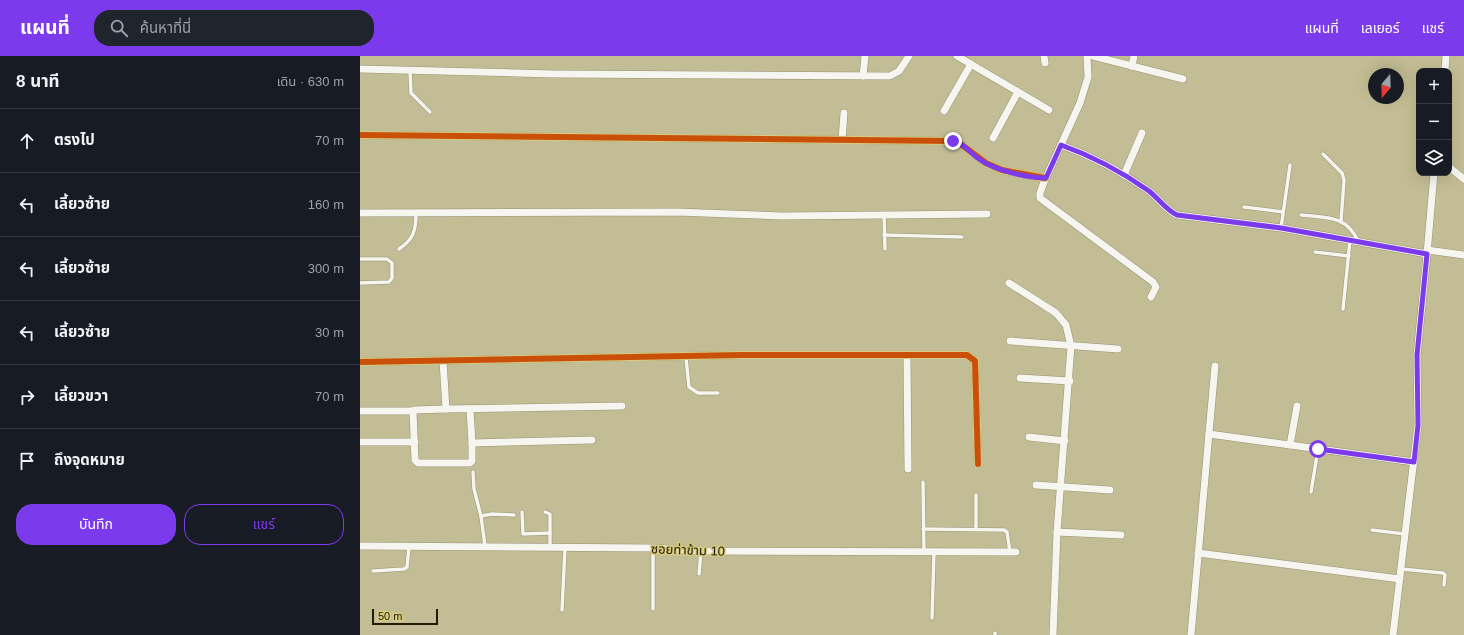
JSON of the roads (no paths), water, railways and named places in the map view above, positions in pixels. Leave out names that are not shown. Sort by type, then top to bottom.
[{"type":"street","points":[[863,76],[866,56]]},
{"type":"street","points":[[360,70],[554,74],[890,76],[896,74],[909,56]]},
{"type":"street","points":[[957,56],[1049,110]]},
{"type":"street","points":[[1087,56],[1086,86],[1046,178],[1040,193],[1040,198],[1153,282],[1156,287],[1151,297]]},
{"type":"street","points":[[1093,56],[1184,79]]},
{"type":"street","points":[[1132,66],[1134,56]]},
{"type":"street","points":[[1444,68],[1446,56]]},
{"type":"street","points":[[944,111],[971,64]]},
{"type":"street","points":[[993,138],[1018,92]]},
{"type":"street","points":[[842,140],[844,113]]},
{"type":"street","points":[[1124,175],[1142,133]]},
{"type":"street","points":[[360,135],[953,141],[963,145],[986,163],[1002,170],[1046,178]]},
{"type":"street","points":[[1061,145],[1100,162],[1124,175],[1149,191],[1172,213],[1177,215],[1281,228],[1358,242],[1427,252],[1464,255]]},
{"type":"street","points":[[1452,169],[1464,179]]},
{"type":"street","points":[[1393,635],[1418,425],[1417,355],[1434,176]]},
{"type":"street","points":[[360,213],[669,212],[782,216],[987,214]]},
{"type":"street","points":[[1009,283],[1056,313],[1066,325],[1071,346],[1070,381],[1057,532],[1053,635]]},
{"type":"street","points":[[1010,341],[1118,349]]},
{"type":"street","points":[[360,362],[686,358],[741,355],[967,355],[974,359],[978,464]]},
{"type":"street","points":[[907,355],[908,469]]},
{"type":"street","points":[[443,360],[446,409]]},
{"type":"street","points":[[1191,635],[1215,366]]},
{"type":"street","points":[[1020,378],[1070,381]]},
{"type":"street","points":[[360,411],[622,406]]},
{"type":"street","points":[[1290,445],[1297,406]]},
{"type":"street","points":[[413,411],[415,460],[418,463],[470,463],[472,461],[472,443],[470,409]]},
{"type":"street","points":[[1209,434],[1414,462]]},
{"type":"street","points":[[1029,437],[1065,441]]},
{"type":"street","points":[[472,443],[592,440]]},
{"type":"street","points":[[360,442],[415,442]]},
{"type":"street","points":[[1036,485],[1110,490]]},
{"type":"street","points":[[1057,532],[1121,535]]},
{"type":"street","name":"ซอยท่าข้าม 10","points":[[360,546],[653,548],[702,551],[934,553],[1013,552]]},
{"type":"street","points":[[1198,553],[1400,579]]},
{"type":"lane","points":[[410,70],[411,93],[430,112]]},
{"type":"lane","points":[[1323,154],[1342,173],[1344,180],[1341,221]]},
{"type":"lane","points":[[1281,228],[1290,165]]},
{"type":"lane","points":[[1244,207],[1284,212]]},
{"type":"lane","points":[[399,249],[412,239],[416,231],[416,212]]},
{"type":"lane","points":[[1301,215],[1341,221],[1354,232],[1358,242]]},
{"type":"lane","points":[[884,216],[885,249]]},
{"type":"lane","points":[[884,236],[962,237]]},
{"type":"lane","points":[[1344,309],[1350,240]]},
{"type":"lane","points":[[1315,252],[1348,256]]},
{"type":"lane","points":[[360,259],[387,259],[392,263],[392,278],[389,282],[360,283]]},
{"type":"lane","points":[[686,358],[689,387],[698,393],[718,393]]},
{"type":"lane","points":[[1311,492],[1318,449]]},
{"type":"lane","points":[[473,472],[474,489],[481,516],[485,547]]},
{"type":"lane","points":[[923,482],[924,552]]},
{"type":"lane","points":[[976,495],[976,530]]},
{"type":"lane","points":[[522,512],[523,534],[550,533]]},
{"type":"lane","points":[[545,512],[550,514],[550,547]]},
{"type":"lane","points":[[481,516],[492,514],[514,515]]},
{"type":"lane","points":[[923,529],[1004,530],[1007,532],[1013,552]]},
{"type":"lane","points":[[1372,530],[1405,534]]},
{"type":"lane","points":[[373,571],[404,569],[407,567],[409,546]]},
{"type":"lane","points":[[562,610],[564,548]]},
{"type":"lane","points":[[653,548],[653,609]]},
{"type":"lane","points":[[699,574],[702,551]]},
{"type":"lane","points":[[932,618],[934,553]]},
{"type":"lane","points":[[1400,569],[1443,573],[1445,575],[1444,585]]}]
